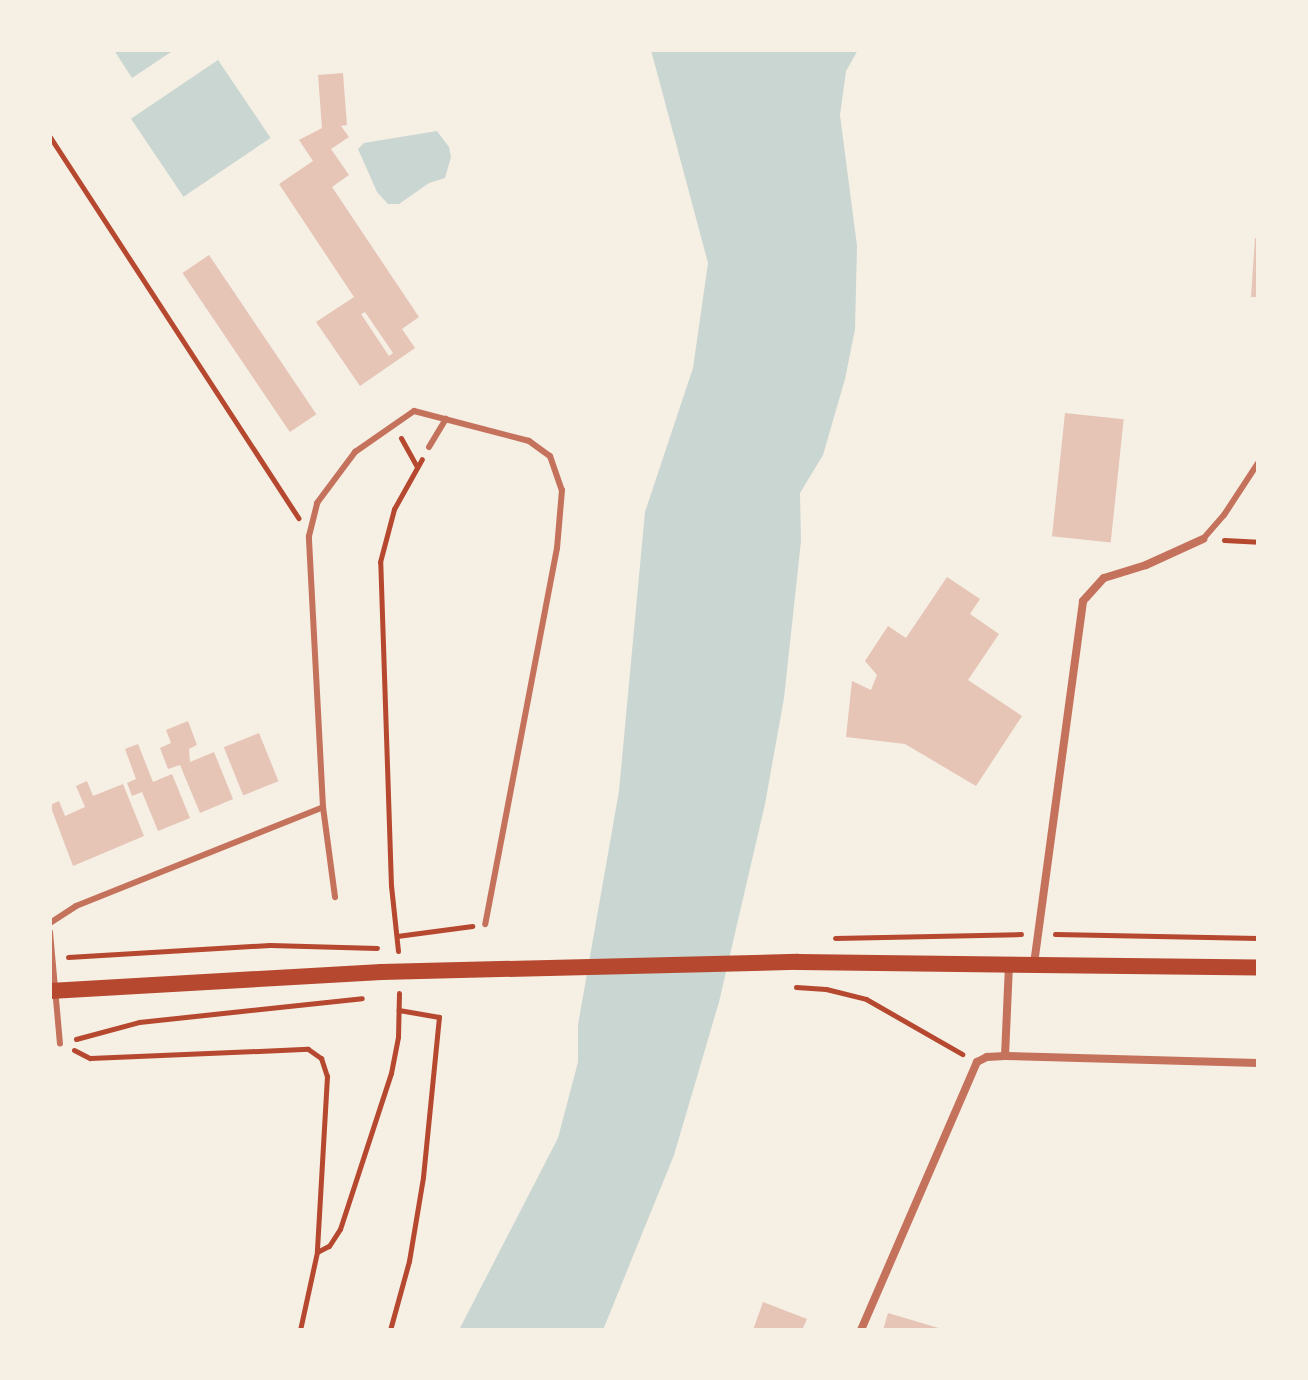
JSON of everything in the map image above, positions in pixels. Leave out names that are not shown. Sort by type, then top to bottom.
[{"type":"main road","points":[[53,990],[381,972],[798,962],[1258,968]]},
{"type":"street","points":[[1034,964],[1083,601],[1104,578],[1146,565],[1203,539]]},
{"type":"street","points":[[1005,1056],[1009,964]]},
{"type":"street","points":[[861,1330],[977,1062],[987,1057],[1005,1056],[1258,1063]]},
{"type":"lane","points":[[335,897],[323,807],[309,536],[317,503],[355,452],[389,425],[414,411],[529,441],[550,456],[562,490],[557,548],[485,924]]},
{"type":"lane","points":[[429,447],[446,419]]},
{"type":"lane","points":[[1203,539],[1224,515],[1258,463]]},
{"type":"lane","points":[[50,923],[76,906],[323,807]]},
{"type":"lane","points":[[50,932],[60,1044]]},
{"type":"path","points":[[50,137],[309,536]]},
{"type":"path","points":[[389,425],[404,442],[417,467]]},
{"type":"path","points":[[398,966],[391,886],[380,562],[394,509],[429,447]]},
{"type":"path","points":[[1203,539],[1258,542]]},
{"type":"path","points":[[397,936],[485,924]]},
{"type":"path","points":[[52,958],[270,945],[378,948]]},
{"type":"path","points":[[317,1252],[329,1246],[345,1216],[391,1073],[399,1010],[398,980]]},
{"type":"path","points":[[798,987],[826,989],[866,999],[977,1062]]},
{"type":"path","points":[[60,1044],[139,1022],[365,997]]},
{"type":"path","points":[[390,1330],[409,1261],[423,1177],[439,1017],[399,1010]]},
{"type":"path","points":[[60,1044],[90,1058],[308,1049],[321,1058],[327,1076],[317,1252],[300,1330]]},
{"type":"shaded area","points":[[114,50],[174,50],[132,78]]},
{"type":"shaded area","points":[[651,50],[858,50],[846,71],[840,115],[857,246],[855,329],[845,379],[823,455],[800,493],[801,541],[784,698],[765,804],[719,1002],[674,1155],[603,1330],[459,1330],[558,1138],[578,1062],[578,1025],[619,791],[645,512],[693,368],[708,263]]},
{"type":"shaded area","points":[[218,60],[271,138],[184,197],[131,119]]},
{"type":"shaded area","points":[[437,131],[449,147],[451,157],[445,178],[429,183],[399,204],[388,204],[377,192],[358,149],[364,143]]},
{"type":"building","points":[[343,73],[347,125],[341,126],[349,137],[331,149],[349,175],[332,187],[419,317],[402,329],[415,348],[360,386],[316,322],[354,297],[279,184],[313,161],[299,140],[322,128],[318,75]],"holes":[[[365,312],[393,353],[389,356],[361,314]]]},
{"type":"building","points":[[1255,238],[1258,238],[1258,297],[1251,297]]},
{"type":"building","points":[[209,255],[316,414],[290,432],[182,273]]},
{"type":"building","points":[[1065,413],[1124,419],[1111,542],[1052,536]]},
{"type":"building","points":[[947,577],[980,599],[970,614],[999,634],[968,680],[1022,716],[976,786],[905,744],[846,737],[852,681],[871,690],[877,675],[865,661],[888,626],[906,638]]},
{"type":"building","points":[[188,721],[197,745],[189,749],[190,762],[214,752],[233,799],[200,813],[180,765],[168,769],[160,748],[171,743],[166,730]]},
{"type":"building","points":[[259,733],[278,781],[243,795],[224,747]]},
{"type":"building","points":[[138,744],[153,782],[172,774],[190,818],[158,831],[142,792],[132,796],[127,783],[136,779],[125,749]]},
{"type":"building","points":[[87,781],[93,796],[123,784],[144,836],[73,866],[50,805],[59,801],[65,816],[85,807],[76,786]]},
{"type":"building","points":[[763,1302],[807,1319],[802,1330],[753,1330]]},
{"type":"building","points":[[888,1313],[942,1329],[942,1330],[883,1330]]}]
